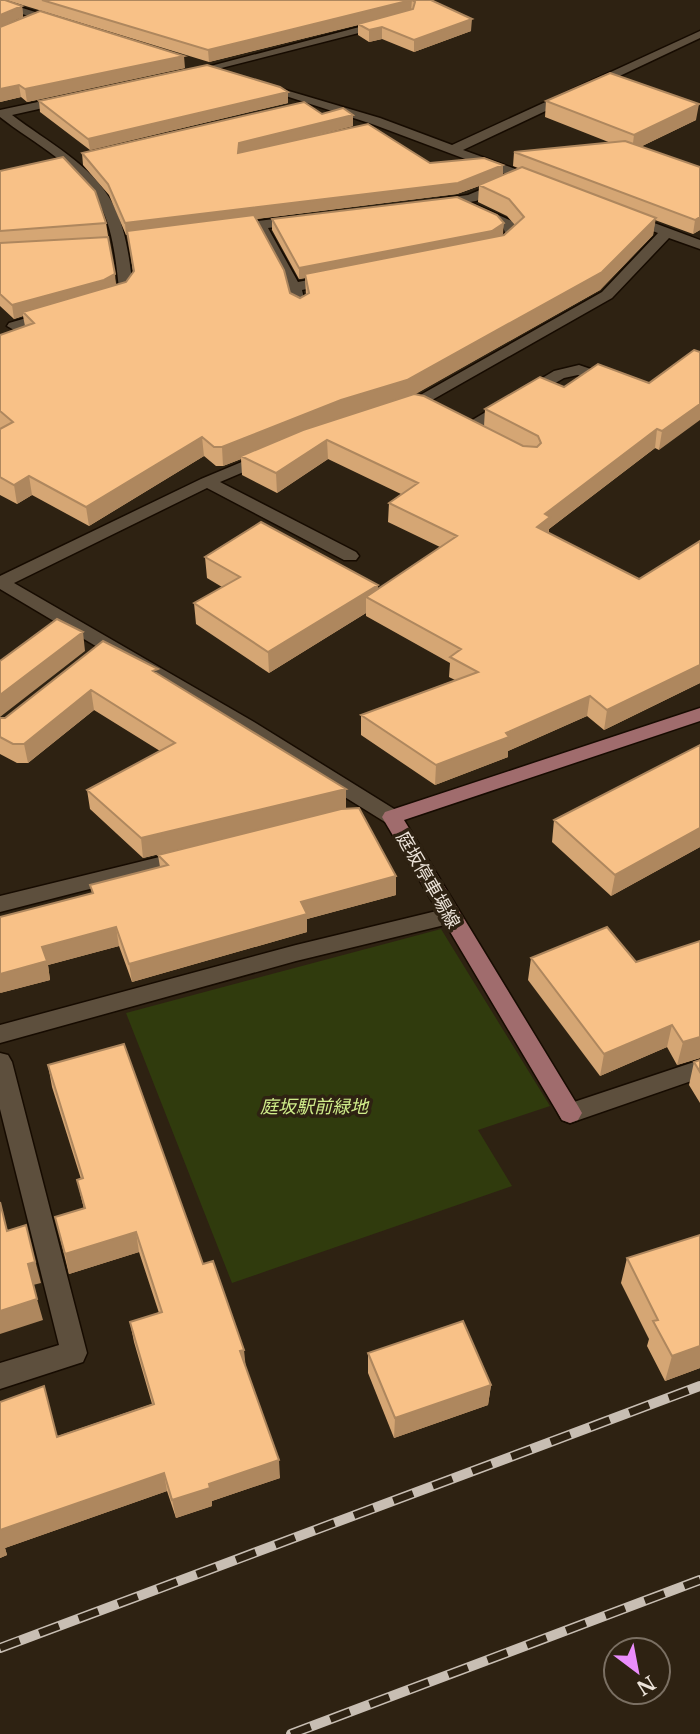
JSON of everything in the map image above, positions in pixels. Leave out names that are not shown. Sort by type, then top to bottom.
[{"type":"main road","name":"庭坂停車場線","points":[[570,1113],[391,817],[700,714]]},
{"type":"street","points":[[0,4],[65,25]]},
{"type":"street","points":[[20,26],[40,17]]},
{"type":"street","points":[[181,75],[353,33],[397,19]]},
{"type":"street","points":[[454,149],[700,34]]},
{"type":"street","points":[[182,61],[234,77]]},
{"type":"street","points":[[247,82],[386,125],[545,185]]},
{"type":"street","points":[[2,113],[85,96]]},
{"type":"street","points":[[297,109],[314,102]]},
{"type":"street","points":[[2,113],[67,160],[105,201],[111,214],[126,289],[121,295],[99,303]]},
{"type":"street","points":[[365,131],[386,125]]},
{"type":"street","points":[[53,163],[80,157]]},
{"type":"street","points":[[426,205],[459,201],[521,176]]},
{"type":"street","points":[[459,201],[509,225],[513,236],[509,242],[483,250]]},
{"type":"street","points":[[618,214],[700,245]]},
{"type":"street","points":[[221,230],[315,218]]},
{"type":"street","points":[[260,225],[294,287],[300,310]]},
{"type":"street","points":[[620,384],[590,372],[572,370],[559,374],[473,431],[443,416],[406,407],[607,295],[667,232]]},
{"type":"street","points":[[294,287],[348,276]]},
{"type":"street","points":[[14,326],[63,312]]},
{"type":"street","points":[[1,582],[207,482],[283,449]]},
{"type":"street","points":[[207,482],[349,556]]},
{"type":"street","points":[[1,582],[391,817]]},
{"type":"street","points":[[87,662],[109,645]]},
{"type":"street","points":[[354,818],[391,817]]},
{"type":"street","points":[[0,904],[210,852]]},
{"type":"street","points":[[0,1034],[296,953],[449,915]]},
{"type":"street","points":[[0,1062],[74,1353],[0,1376]]},
{"type":"street","points":[[570,1113],[700,1069]]},
{"type":"green space","name":"庭坂駅前緑地","points":[[441,929],[550,1106],[478,1130],[512,1186],[232,1283],[126,1013]]},
{"type":"building","points":[[0,0],[5,0],[22,6],[0,15]]},
{"type":"building","points":[[42,0],[411,0],[208,50]]},
{"type":"building","points":[[412,0],[431,0],[472,19],[414,40],[382,27],[369,30],[358,24],[413,9],[415,2]]},
{"type":"building","points":[[40,11],[184,56],[25,89],[19,85],[0,89],[0,27]]},
{"type":"building","points":[[207,65],[280,87],[288,92],[88,139],[39,101]]},
{"type":"building","points":[[610,73],[699,104],[634,135],[546,101]]},
{"type":"building","points":[[304,102],[322,114],[343,108],[353,115],[239,143],[238,153],[368,124],[430,163],[484,158],[503,165],[458,183],[125,223],[108,184],[82,153]]},
{"type":"building","points":[[625,141],[700,167],[700,217],[695,220],[514,152]]},
{"type":"building","points":[[63,157],[95,191],[106,223],[0,231],[0,171]]},
{"type":"building","points":[[522,167],[656,218],[602,272],[407,380],[341,400],[222,447],[214,447],[202,437],[86,507],[29,476],[14,485],[0,477],[0,429],[13,422],[0,411],[0,335],[34,323],[23,312],[126,282],[134,271],[127,231],[254,215],[284,270],[290,293],[300,298],[309,293],[305,274],[504,235],[524,217],[509,199],[479,185]]},
{"type":"building","points":[[457,197],[497,215],[504,223],[492,231],[299,268],[272,219]]},
{"type":"building","points":[[108,237],[115,274],[104,280],[12,305],[0,294],[0,243]]},
{"type":"building","points":[[694,350],[700,352],[700,404],[662,431],[657,429],[545,514],[550,517],[537,527],[639,579],[700,541],[700,665],[607,710],[590,696],[506,733],[509,737],[436,765],[361,715],[478,672],[450,657],[461,649],[366,597],[457,536],[389,503],[418,483],[327,440],[276,473],[241,456],[303,430],[414,394],[424,396],[523,446],[537,447],[541,443],[538,436],[485,409],[540,377],[564,387],[598,364],[649,383]]},
{"type":"building","points":[[261,522],[378,585],[268,652],[194,603],[240,577],[205,557]]},
{"type":"building","points":[[57,619],[83,632],[0,695],[0,661]]},
{"type":"building","points":[[103,641],[158,669],[153,671],[346,789],[141,838],[87,790],[175,743],[91,690],[24,744],[13,744],[0,737],[0,718],[5,718]]},
{"type":"building","points":[[700,745],[700,828],[615,875],[554,820]]},
{"type":"building","points":[[359,808],[396,876],[301,902],[307,914],[129,964],[116,927],[42,947],[47,961],[0,974],[0,917],[93,893],[90,885],[168,865],[158,855],[341,809]]},
{"type":"building","points":[[607,927],[636,962],[700,941],[700,1037],[683,1042],[672,1025],[604,1054],[531,958]]},
{"type":"building","points":[[124,1044],[203,1264],[213,1261],[244,1350],[240,1351],[279,1460],[172,1500],[164,1473],[0,1530],[0,1402],[44,1386],[57,1437],[154,1404],[130,1322],[162,1312],[136,1232],[65,1254],[55,1217],[85,1208],[77,1180],[83,1178],[48,1065]]},
{"type":"building","points":[[700,1060],[700,1072],[694,1062]]},
{"type":"building","points":[[0,1202],[7,1231],[26,1225],[35,1262],[28,1264],[37,1299],[0,1311]]},
{"type":"building","points":[[700,1235],[700,1346],[672,1356],[653,1321],[658,1320],[627,1258]]},
{"type":"building","points":[[463,1321],[491,1385],[395,1418],[368,1353]]},
{"type":"railway","points":[[0,1648],[700,1386]]},
{"type":"railway","points":[[291,1734],[700,1580]]}]
